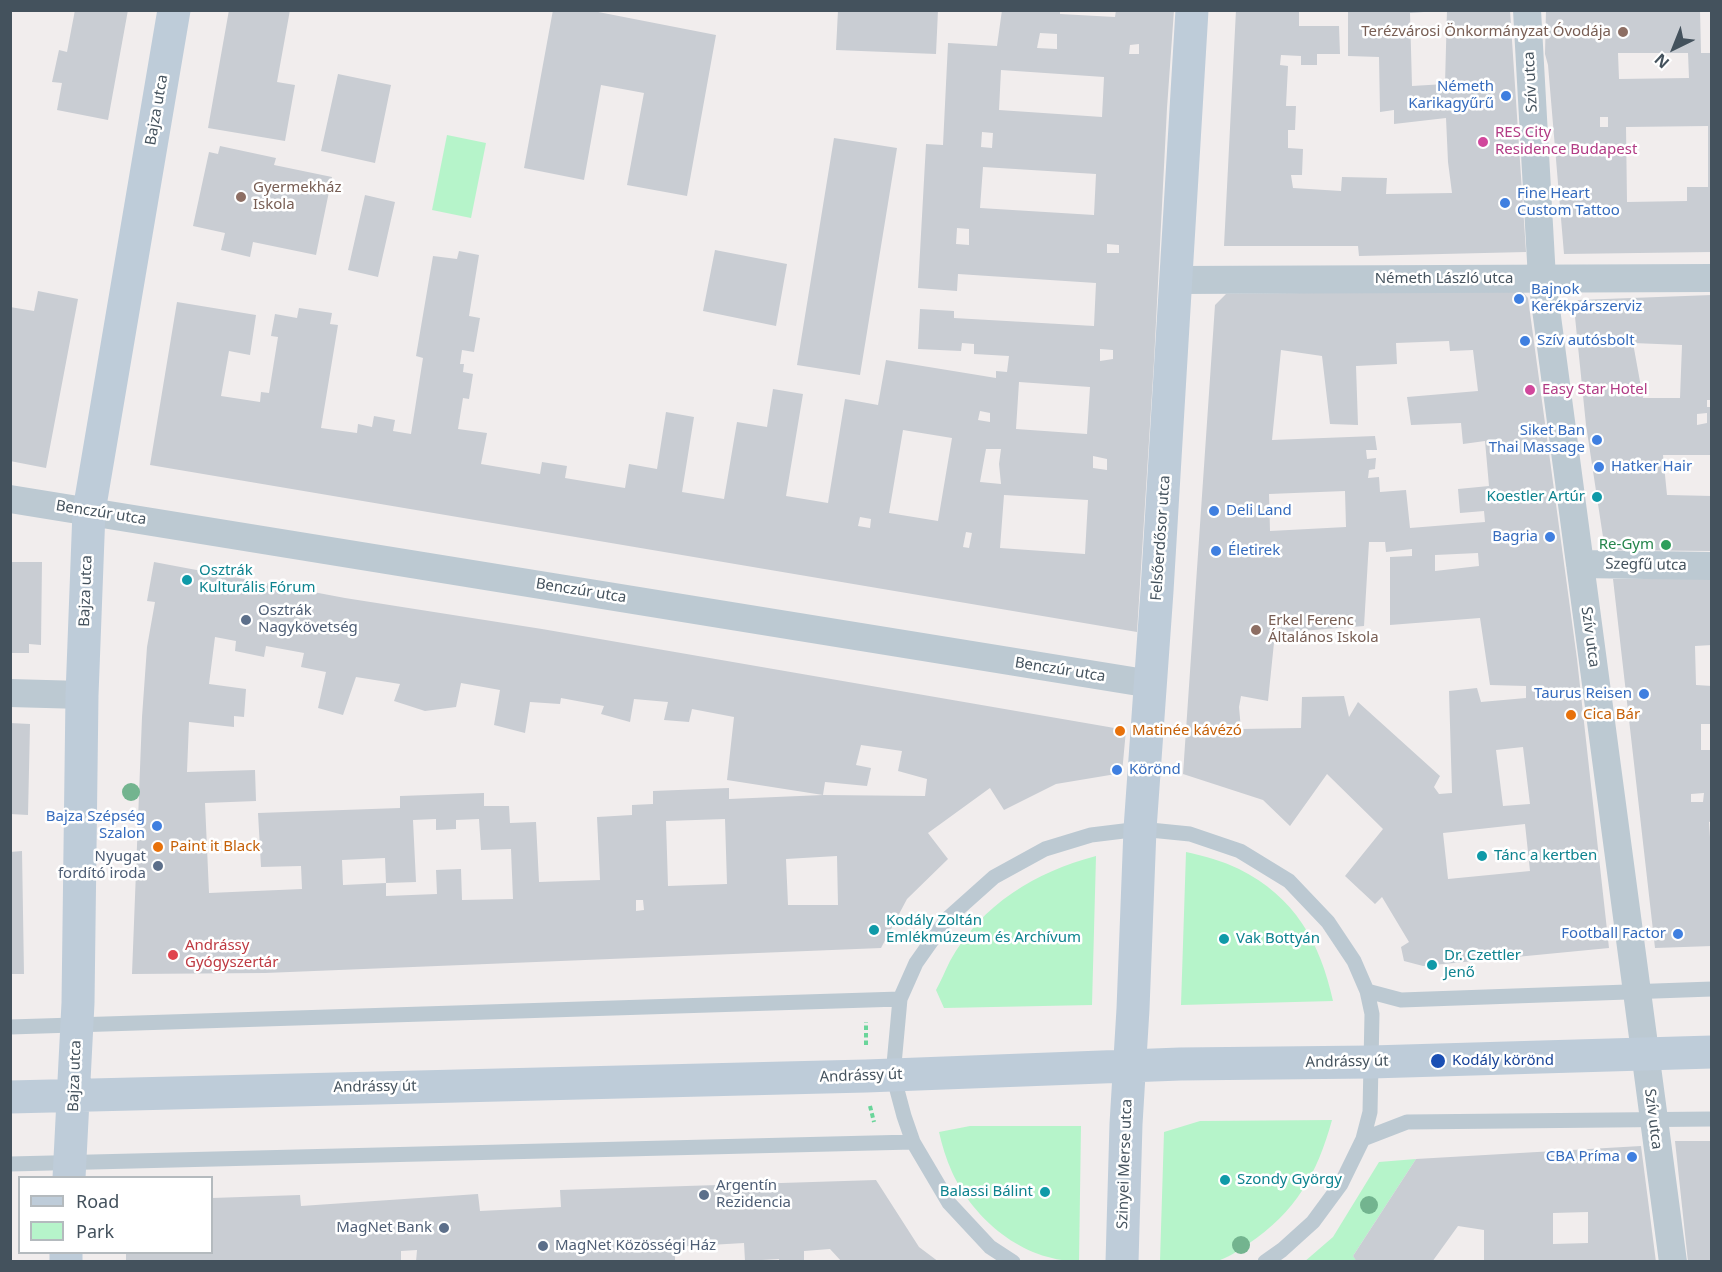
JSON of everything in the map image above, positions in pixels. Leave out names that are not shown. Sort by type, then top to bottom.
[{"type":"street","name":"Bajza utca","points":[[70,1170],[77,1025],[82,695],[88,511],[174,10]]},
{"type":"street","name":"Felsőerdősor utca","points":[[1130,1066],[1140,829],[1192,10]]},
{"type":"street","name":"Szív utca","points":[[1527,10],[1542,279],[1672,1262]]},
{"type":"street","name":"Németh László utca","points":[[1176,280],[1712,278]]},
{"type":"street","name":"Benczúr utca","points":[[10,499],[1151,684]]},
{"type":"street","name":"Szegfű utca","points":[[1580,564],[1712,566]]},
{"type":"street","points":[[10,693],[82,695]]},
{"type":"street","name":"Andrássy út","points":[[10,1097],[893,1075],[1179,1064],[1371,1062],[1712,1052]]},
{"type":"street","name":"Szinyei Merse utca","points":[[1122,1262],[1130,1066]]},
{"type":"lane","points":[[1012,1262],[990,1247],[949,1203],[913,1142],[893,1075],[900,999],[916,963],[947,919],[994,877],[1045,849],[1091,835],[1140,829],[1190,834],[1240,851],[1289,881],[1328,922],[1354,962],[1367,992],[1372,1014],[1370,1112],[1363,1139],[1341,1184],[1313,1222],[1265,1262]]},
{"type":"lane","points":[[1367,992],[1401,1000],[1712,989]]},
{"type":"lane","points":[[10,1027],[900,999]]},
{"type":"lane","points":[[1363,1139],[1407,1122],[1712,1119]]},
{"type":"lane","points":[[10,1164],[70,1170],[913,1142]]},
{"type":"green space","points":[[447,135],[486,143],[471,218],[432,210]]},
{"type":"green space","points":[[1186,852],[1239,869],[1259,880],[1290,908],[1302,923],[1321,959],[1333,1001],[1181,1005]]},
{"type":"green space","points":[[1096,856],[1092,1005],[944,1008],[936,990],[950,961],[963,941],[994,907],[1031,881]]},
{"type":"green space","points":[[1332,1120],[1311,1175],[1292,1205],[1265,1232],[1220,1260],[1160,1261],[1164,1132],[1200,1121]]},
{"type":"green space","points":[[970,1126],[1081,1126],[1079,1261],[1039,1254],[1020,1246],[987,1222],[973,1206],[952,1172],[939,1132]]},
{"type":"green space","points":[[1416,1159],[1353,1256],[1357,1261],[1304,1262],[1333,1237],[1379,1162]]},
{"type":"building","points":[[75,10],[128,10],[108,120],[57,110],[62,83],[52,82],[59,50],[67,52]]},
{"type":"building","points":[[229,10],[290,10],[277,82],[295,85],[285,141],[208,128]]},
{"type":"building","points":[[553,10],[588,10],[716,35],[687,196],[627,185],[644,93],[601,85],[584,180],[524,168]]},
{"type":"building","points":[[838,10],[938,10],[936,54],[836,50]]},
{"type":"building","points":[[1002,10],[1060,10],[1060,14],[1115,17],[1116,10],[1174,10],[1137,632],[150,465],[177,302],[256,315],[250,355],[229,351],[221,396],[260,402],[261,392],[269,393],[278,337],[271,336],[275,314],[297,318],[299,308],[332,313],[330,324],[338,325],[321,428],[357,433],[358,424],[372,427],[374,416],[395,420],[393,431],[411,434],[423,358],[416,356],[433,256],[457,259],[459,251],[479,255],[469,316],[480,318],[474,352],[462,350],[460,364],[464,364],[463,372],[473,374],[469,399],[463,398],[458,429],[487,433],[481,464],[540,474],[542,462],[567,466],[565,478],[625,488],[629,464],[657,469],[666,412],[694,417],[682,492],[724,499],[737,422],[767,427],[773,389],[803,394],[786,496],[828,503],[845,399],[878,405],[886,360],[996,378],[996,371],[1007,372],[1009,356],[974,354],[974,344],[962,343],[961,351],[918,349],[920,309],[954,311],[954,318],[1094,326],[1096,283],[958,274],[957,291],[918,288],[926,144],[943,145],[948,43],[997,46]],"holes":[[[1040,33],[1057,34],[1057,49],[1037,48]],[[1139,44],[1139,54],[1129,54],[1130,45]],[[1001,70],[1104,77],[1102,117],[999,110]],[[982,132],[993,133],[992,148],[981,147]],[[983,167],[1096,174],[1094,215],[980,208]],[[957,228],[969,229],[969,245],[956,244]],[[1107,244],[1119,245],[1119,253],[1107,253]],[[1100,349],[1113,350],[1113,359],[1100,361]],[[1019,382],[1090,387],[1087,434],[1016,429]],[[980,411],[990,413],[990,422],[978,420]],[[903,430],[952,438],[938,521],[889,513]],[[986,449],[1001,449],[999,464],[1001,484],[980,482]],[[1093,456],[1107,459],[1107,470],[1093,468]],[[1004,495],[1088,500],[1085,554],[1000,548]],[[860,517],[871,519],[870,528],[858,526]],[[966,532],[972,533],[969,548],[963,547]]]},
{"type":"building","points":[[1236,10],[1299,10],[1299,26],[1339,26],[1340,54],[1317,54],[1317,65],[1301,65],[1301,56],[1281,55],[1280,65],[1288,66],[1286,106],[1296,106],[1295,130],[1288,130],[1288,148],[1303,149],[1302,175],[1291,175],[1293,188],[1341,191],[1342,177],[1387,178],[1386,194],[1452,193],[1446,118],[1394,124],[1394,110],[1380,112],[1379,57],[1348,56],[1348,10],[1424,10],[1424,12],[1410,13],[1412,86],[1445,84],[1447,10],[1510,10],[1526,252],[1359,256],[1358,246],[1224,246]]},
{"type":"building","points":[[1546,10],[1700,10],[1701,53],[1712,53],[1712,252],[1564,254],[1548,65],[1545,54]],"holes":[[[1618,53],[1688,53],[1689,78],[1619,79]],[[1600,117],[1608,117],[1608,127],[1600,127]],[[1708,126],[1708,187],[1687,187],[1687,201],[1627,202],[1626,127]]]},
{"type":"building","points":[[338,74],[391,85],[375,163],[321,151]]},
{"type":"building","points":[[834,138],[897,148],[860,375],[797,365]]},
{"type":"building","name":"Gyermekház Iskola","points":[[220,146],[276,158],[274,165],[332,177],[316,255],[253,242],[250,257],[221,250],[225,233],[193,226],[209,152],[218,154]]},
{"type":"building","points":[[365,195],[395,202],[378,277],[348,270]]},
{"type":"building","points":[[715,250],[787,264],[776,326],[703,311]]},
{"type":"building","points":[[1521,290],[1528,298],[1577,659],[1609,948],[1423,966],[1404,961],[1401,947],[1409,942],[1382,897],[1375,904],[1345,876],[1383,829],[1327,774],[1290,826],[1263,800],[1183,774],[1215,305],[1226,294]],"holes":[[[1449,341],[1450,351],[1473,350],[1478,391],[1407,397],[1411,425],[1461,423],[1463,444],[1485,441],[1489,486],[1458,489],[1460,513],[1484,511],[1485,522],[1410,528],[1406,490],[1380,492],[1379,477],[1368,478],[1369,470],[1375,469],[1376,458],[1367,459],[1366,450],[1377,450],[1375,436],[1272,440],[1281,350],[1322,356],[1330,424],[1358,425],[1356,366],[1397,364],[1396,343]],[[1345,491],[1346,527],[1270,531],[1269,494]],[[1369,542],[1385,542],[1386,552],[1412,549],[1412,556],[1390,557],[1390,625],[1480,618],[1490,685],[1526,686],[1526,698],[1481,702],[1477,688],[1449,691],[1452,793],[1439,794],[1434,787],[1440,776],[1358,702],[1349,717],[1344,696],[1302,697],[1301,728],[1241,729],[1239,707],[1241,696],[1268,701],[1275,633],[1364,626]],[[1478,553],[1479,566],[1435,571],[1435,555]],[[1523,747],[1530,804],[1503,806],[1496,750]],[[1525,824],[1530,871],[1448,879],[1443,833]]]},
{"type":"building","points":[[38,291],[78,299],[46,468],[10,461],[10,307],[34,311]]},
{"type":"building","points":[[1712,295],[1712,400],[1707,400],[1707,407],[1712,407],[1712,455],[1663,455],[1667,495],[1712,496],[1712,551],[1605,550],[1586,425],[1574,307],[1578,300]],"holes":[[[1633,343],[1682,345],[1680,398],[1643,398]],[[1707,413],[1707,423],[1697,425],[1697,414]]]},
{"type":"building","points":[[10,562],[42,562],[41,645],[29,644],[29,653],[10,653]]},
{"type":"building","points":[[154,562],[345,598],[542,629],[1126,730],[1122,773],[1056,784],[1004,810],[990,788],[928,833],[948,859],[907,899],[881,948],[265,973],[132,974],[142,717],[147,647],[155,602],[147,601]],"holes":[[[215,637],[236,641],[235,651],[264,657],[266,646],[304,653],[301,667],[326,672],[318,708],[343,715],[356,677],[400,684],[394,701],[425,711],[456,707],[461,683],[500,690],[494,725],[525,733],[530,702],[560,704],[561,698],[604,706],[601,714],[630,722],[634,699],[668,702],[664,720],[689,722],[692,709],[734,717],[727,780],[823,795],[729,799],[729,788],[653,791],[653,804],[632,805],[632,815],[597,817],[600,880],[539,882],[536,822],[510,823],[509,806],[484,806],[484,793],[400,796],[400,808],[258,813],[261,867],[301,866],[302,889],[209,893],[205,803],[256,801],[255,770],[187,772],[189,722],[234,727],[234,716],[244,717],[246,689],[209,684]],[[861,745],[902,751],[898,771],[927,779],[925,796],[823,795],[825,782],[867,786],[871,768],[856,765]],[[436,819],[436,830],[456,829],[456,820],[479,819],[481,850],[511,849],[513,899],[462,900],[461,869],[436,870],[437,894],[386,896],[386,883],[416,882],[413,820]],[[725,819],[727,884],[668,886],[666,821]],[[837,856],[838,905],[788,905],[786,859]],[[385,858],[386,883],[343,885],[342,860]],[[636,900],[643,900],[644,910],[636,911]]]},
{"type":"building","points":[[1613,579],[1712,579],[1712,645],[1695,646],[1696,685],[1712,686],[1712,724],[1701,724],[1701,750],[1712,750],[1712,821],[1709,822],[1712,868],[1712,946],[1655,948]],"holes":[[[1704,793],[1703,802],[1691,802],[1691,794]]]},
{"type":"building","points":[[10,723],[30,724],[28,815],[10,814]]},
{"type":"building","points":[[22,851],[24,974],[10,974],[10,852]]},
{"type":"building","points":[[1675,1141],[1712,1141],[1712,1262],[1688,1262]]},
{"type":"building","points":[[1641,1146],[1656,1262],[1484,1262],[1484,1230],[1458,1226],[1432,1262],[1357,1262],[1353,1256],[1416,1159]],"holes":[[[1588,1212],[1588,1243],[1553,1244],[1553,1213]]]},
{"type":"building","points":[[876,1180],[919,1247],[939,1262],[842,1262],[830,1249],[804,1251],[804,1262],[779,1262],[779,1259],[745,1261],[744,1243],[675,1247],[675,1262],[416,1262],[417,1250],[401,1251],[401,1262],[126,1262],[126,1254],[213,1254],[213,1198],[300,1195],[301,1206],[478,1194],[480,1211],[561,1207],[560,1190]]},
{"type":"place","name":"Terézvárosi Önkormányzat Óvodája","points":[[1623,32]]},
{"type":"place","name":"Németh Karikagyűrű","points":[[1506,96]]},
{"type":"place","name":"RES City Residence Budapest","points":[[1483,142]]},
{"type":"place","name":"Gyermekház Iskola","points":[[241,197]]},
{"type":"place","name":"Fine Heart Custom Tattoo","points":[[1505,203]]},
{"type":"place","name":"Bajnok Kerékpárszerviz","points":[[1519,299]]},
{"type":"place","name":"Szív autósbolt","points":[[1525,341]]},
{"type":"place","name":"Easy Star Hotel","points":[[1530,390]]},
{"type":"place","name":"Siket Ban Thai Massage","points":[[1597,440]]},
{"type":"place","name":"Hatker Hair","points":[[1599,467]]},
{"type":"place","name":"Koestler Artúr","points":[[1597,497]]},
{"type":"place","name":"Deli Land","points":[[1214,511]]},
{"type":"place","name":"Bagria","points":[[1550,537]]},
{"type":"place","name":"Re-Gym","points":[[1666,545]]},
{"type":"place","name":"Életirek","points":[[1216,551]]},
{"type":"place","name":"Osztrák Kulturális Fórum","points":[[187,580]]},
{"type":"place","name":"Osztrák Nagykövetség","points":[[246,620]]},
{"type":"place","name":"Erkel Ferenc Általános Iskola","points":[[1256,630]]},
{"type":"place","name":"Taurus Reisen","points":[[1644,694]]},
{"type":"place","name":"Cica Bár","points":[[1571,715]]},
{"type":"place","name":"Matinée kávézó","points":[[1120,731]]},
{"type":"place","name":"Körönd","points":[[1117,770]]},
{"type":"place","name":"Bajza Szépség Szalon","points":[[157,826]]},
{"type":"place","name":"Paint it Black","points":[[158,847]]},
{"type":"place","name":"Tánc a kertben","points":[[1482,856]]},
{"type":"place","name":"Nyugat fordító iroda","points":[[158,866]]},
{"type":"place","name":"Kodály Zoltán Emlékmúzeum és Archívum","points":[[874,930]]},
{"type":"place","name":"Football Factor","points":[[1678,934]]},
{"type":"place","name":"Vak Bottyán","points":[[1224,939]]},
{"type":"place","name":"Andrássy Gyógyszertár","points":[[173,955]]},
{"type":"place","name":"Dr. Czettler Jenő","points":[[1432,965]]},
{"type":"place","name":"Kodály körönd","points":[[1438,1061]]},
{"type":"place","name":"CBA Príma","points":[[1632,1157]]},
{"type":"place","name":"Szondy György","points":[[1225,1180]]},
{"type":"place","name":"Balassi Bálint","points":[[1045,1192]]},
{"type":"place","name":"Argentín Rezidencia","points":[[704,1195]]},
{"type":"place","name":"MagNet Bank","points":[[444,1228]]},
{"type":"place","name":"MagNet Közösségi Ház","points":[[543,1246]]}]
